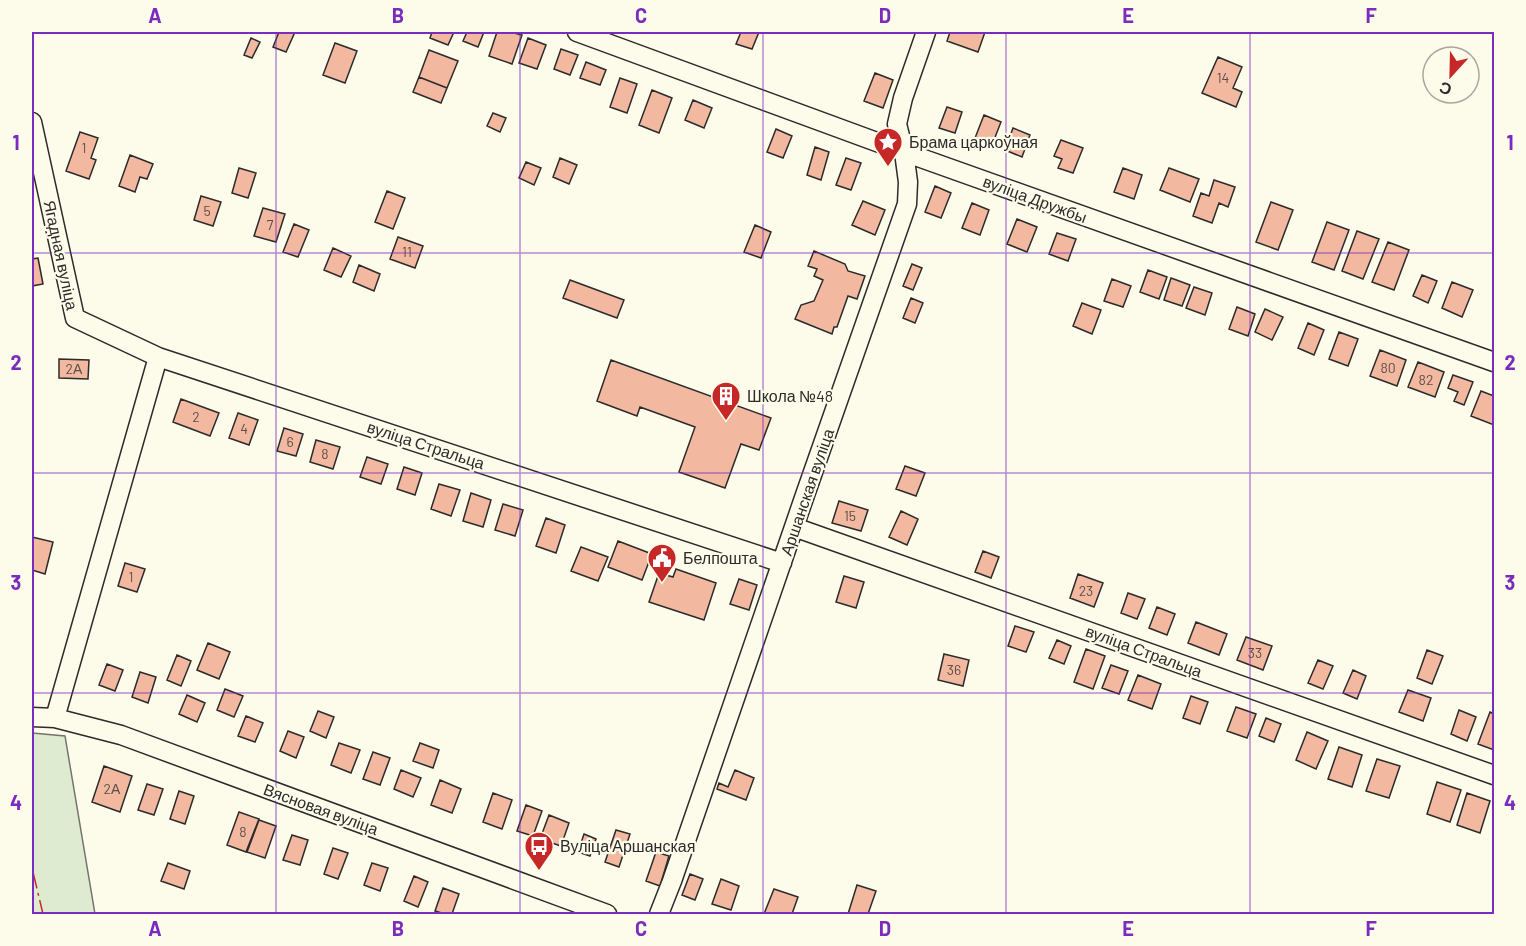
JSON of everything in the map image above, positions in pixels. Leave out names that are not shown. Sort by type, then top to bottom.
[{"type":"street","name":"вуліца Дружбы","points":[[577,32],[904,152],[1494,362]]},
{"type":"street","name":"Аршанская вуліца","points":[[658,915],[672,881],[907,204],[908,182],[897,124],[903,98],[926,32]]},
{"type":"street","name":"Ягадная вуліца","points":[[32,122],[75,318]]},
{"type":"street","name":"вуліца Стральца","points":[[75,318],[158,357],[782,563]]},
{"type":"street","points":[[55,718],[158,357]]},
{"type":"street","name":"вуліца Стральца","points":[[794,527],[1494,775]]},
{"type":"street","name":"Вясновая вуліца","points":[[32,717],[55,718],[121,735],[607,915]]},
{"type":"green space","points":[[32,733],[65,736],[95,914],[32,914]]},
{"type":"building","points":[[279,32],[295,32],[286,52],[273,47]]},
{"type":"building","points":[[432,32],[454,32],[448,45],[430,38]]},
{"type":"building","points":[[467,32],[484,32],[478,47],[463,41]]},
{"type":"building","points":[[497,32],[522,35],[512,64],[489,56]]},
{"type":"building","points":[[741,32],[759,32],[752,49],[736,44]]},
{"type":"building","points":[[950,32],[985,32],[978,52],[947,41]]},
{"type":"building","points":[[251,38],[260,42],[252,58],[244,55]]},
{"type":"building","points":[[528,38],[546,45],[537,69],[519,63]]},
{"type":"building","points":[[335,43],[357,51],[345,83],[323,75]]},
{"type":"building","points":[[561,49],[578,55],[570,75],[554,69]]},
{"type":"building","points":[[429,50],[458,61],[447,88],[419,77]]},
{"type":"building","points":[[1218,57],[1242,67],[1233,88],[1242,92],[1236,107],[1202,93]]},
{"type":"building","points":[[586,62],[606,70],[600,85],[580,78]]},
{"type":"building","points":[[875,73],[893,80],[883,108],[864,101]]},
{"type":"building","points":[[419,77],[447,88],[441,103],[413,92]]},
{"type":"building","points":[[620,78],[637,84],[627,113],[610,107]]},
{"type":"building","points":[[652,90],[672,98],[659,133],[639,125]]},
{"type":"building","points":[[693,100],[712,108],[704,128],[685,120]]},
{"type":"building","points":[[947,107],[962,112],[955,133],[939,128]]},
{"type":"building","points":[[493,113],[506,118],[500,132],[487,126]]},
{"type":"building","points":[[984,115],[1001,122],[992,145],[975,138]]},
{"type":"building","points":[[1013,128],[1030,135],[1022,157],[1005,150]]},
{"type":"building","points":[[776,129],[792,136],[783,158],[767,152]]},
{"type":"building","points":[[80,132],[98,138],[91,158],[96,160],[89,179],[66,171]]},
{"type":"building","points":[[1061,140],[1083,148],[1073,173],[1058,168],[1062,159],[1054,156]]},
{"type":"building","points":[[815,147],[829,152],[821,180],[807,175]]},
{"type":"building","points":[[130,155],[153,164],[147,179],[140,177],[135,192],[119,186]]},
{"type":"building","points":[[560,158],[577,165],[569,184],[553,177]]},
{"type":"building","points":[[846,158],[861,163],[851,190],[836,185]]},
{"type":"building","points":[[526,162],[541,168],[534,185],[519,178]]},
{"type":"building","points":[[239,168],[256,173],[248,198],[232,193]]},
{"type":"building","points":[[1123,168],[1142,175],[1134,199],[1114,192]]},
{"type":"building","points":[[1169,168],[1199,179],[1190,202],[1160,190]]},
{"type":"building","points":[[1214,180],[1235,187],[1228,207],[1219,203],[1212,223],[1193,216],[1201,193],[1209,196]]},
{"type":"building","points":[[935,186],[951,193],[941,218],[925,212]]},
{"type":"building","points":[[387,191],[405,198],[393,229],[375,222]]},
{"type":"building","points":[[201,196],[221,202],[213,226],[194,220]]},
{"type":"building","points":[[863,201],[885,210],[875,235],[852,225]]},
{"type":"building","points":[[1271,202],[1293,210],[1278,250],[1256,242]]},
{"type":"building","points":[[972,203],[989,210],[980,235],[962,228]]},
{"type":"building","points":[[263,208],[285,214],[276,242],[254,236]]},
{"type":"building","points":[[1017,219],[1037,227],[1027,252],[1007,244]]},
{"type":"building","points":[[1327,222],[1349,230],[1334,270],[1312,262]]},
{"type":"building","points":[[294,224],[309,230],[298,257],[283,252]]},
{"type":"building","points":[[755,225],[771,232],[761,258],[744,252]]},
{"type":"building","points":[[1357,231],[1379,239],[1363,279],[1342,271]]},
{"type":"building","points":[[1057,233],[1076,239],[1068,261],[1049,254]]},
{"type":"building","points":[[398,237],[423,246],[415,268],[390,259]]},
{"type":"building","points":[[1388,242],[1409,250],[1394,290],[1372,282]]},
{"type":"building","points":[[333,248],[351,256],[341,277],[324,270]]},
{"type":"building","points":[[814,251],[845,264],[848,271],[865,276],[857,299],[848,296],[837,327],[834,327],[832,334],[795,319],[801,305],[814,301],[823,280],[814,276],[817,269],[808,266]]},
{"type":"building","points":[[38,258],[43,284],[32,286],[32,259]]},
{"type":"building","points":[[912,264],[922,268],[913,290],[903,286]]},
{"type":"building","points":[[359,265],[380,274],[374,291],[353,282]]},
{"type":"building","points":[[1148,270],[1167,277],[1159,299],[1140,292]]},
{"type":"building","points":[[1422,275],[1437,281],[1428,303],[1413,296]]},
{"type":"building","points":[[1171,278],[1190,285],[1182,306],[1164,300]]},
{"type":"building","points":[[1112,279],[1131,286],[1123,307],[1104,301]]},
{"type":"building","points":[[570,280],[624,300],[617,318],[563,298]]},
{"type":"building","points":[[1452,282],[1473,290],[1462,317],[1442,308]]},
{"type":"building","points":[[1194,287],[1212,293],[1205,315],[1186,308]]},
{"type":"building","points":[[911,298],[923,303],[915,323],[903,318]]},
{"type":"building","points":[[1082,303],[1101,310],[1092,334],[1073,326]]},
{"type":"building","points":[[1237,307],[1255,314],[1248,336],[1229,329]]},
{"type":"building","points":[[1265,309],[1283,317],[1272,340],[1255,332]]},
{"type":"building","points":[[1308,323],[1324,330],[1314,355],[1298,348]]},
{"type":"building","points":[[1339,332],[1358,339],[1348,366],[1329,359]]},
{"type":"building","points":[[1380,350],[1406,360],[1397,386],[1370,376]]},
{"type":"building","points":[[59,359],[89,360],[88,379],[59,378]]},
{"type":"building","name":"Школа №48","points":[[611,360],[771,418],[759,450],[741,444],[725,488],[679,472],[695,427],[640,407],[637,416],[597,401]]},
{"type":"building","points":[[1418,362],[1444,372],[1435,397],[1408,387]]},
{"type":"building","points":[[1453,375],[1473,382],[1464,405],[1454,401],[1458,392],[1448,388]]},
{"type":"building","points":[[1481,391],[1494,396],[1494,425],[1471,416]]},
{"type":"building","points":[[181,399],[219,413],[210,436],[173,422]]},
{"type":"building","points":[[238,413],[258,420],[249,445],[229,438]]},
{"type":"building","points":[[284,428],[303,434],[296,456],[277,451]]},
{"type":"building","points":[[316,440],[340,447],[333,469],[310,462]]},
{"type":"building","points":[[367,457],[388,464],[381,484],[360,477]]},
{"type":"building","points":[[905,466],[925,473],[916,496],[896,489]]},
{"type":"building","points":[[404,467],[422,473],[415,495],[397,489]]},
{"type":"building","points":[[439,484],[460,490],[451,516],[431,509]]},
{"type":"building","points":[[471,493],[491,500],[483,527],[463,521]]},
{"type":"building","points":[[839,501],[868,510],[861,531],[832,523]]},
{"type":"building","points":[[503,504],[523,510],[515,536],[495,530]]},
{"type":"building","points":[[901,511],[918,519],[907,545],[889,537]]},
{"type":"building","points":[[546,518],[565,525],[556,553],[536,546]]},
{"type":"building","points":[[32,537],[53,542],[45,574],[32,570]]},
{"type":"building","points":[[618,541],[652,554],[642,580],[608,567]]},
{"type":"building","points":[[581,547],[608,557],[598,581],[571,571]]},
{"type":"building","points":[[983,551],[999,557],[991,578],[975,572]]},
{"type":"building","points":[[125,563],[145,569],[137,592],[118,586]]},
{"type":"building","points":[[676,569],[716,583],[704,620],[649,602],[659,573],[673,577]]},
{"type":"building","points":[[1078,574],[1103,583],[1094,607],[1070,598]]},
{"type":"building","points":[[844,576],[864,582],[856,608],[836,602]]},
{"type":"building","points":[[739,579],[757,585],[749,610],[730,604]]},
{"type":"building","points":[[1128,593],[1145,599],[1137,619],[1121,613]]},
{"type":"building","points":[[1157,607],[1175,614],[1167,635],[1149,628]]},
{"type":"building","points":[[1196,622],[1227,634],[1219,655],[1188,643]]},
{"type":"building","points":[[1015,626],[1034,632],[1026,652],[1008,646]]},
{"type":"building","points":[[1246,637],[1272,646],[1263,670],[1237,660]]},
{"type":"building","points":[[1057,640],[1071,646],[1064,664],[1049,658]]},
{"type":"building","points":[[208,643],[230,652],[219,679],[197,670]]},
{"type":"building","points":[[1086,649],[1105,656],[1093,689],[1074,682]]},
{"type":"building","points":[[1427,650],[1443,656],[1432,684],[1417,678]]},
{"type":"building","points":[[944,654],[969,660],[963,686],[938,680]]},
{"type":"building","points":[[177,655],[191,661],[181,686],[167,680]]},
{"type":"building","points":[[1318,660],[1333,666],[1323,689],[1308,683]]},
{"type":"building","points":[[107,664],[123,670],[115,691],[99,685]]},
{"type":"building","points":[[1111,665],[1128,671],[1119,694],[1102,688]]},
{"type":"building","points":[[1353,670],[1366,676],[1357,699],[1343,693]]},
{"type":"building","points":[[140,672],[156,677],[148,703],[132,697]]},
{"type":"building","points":[[1138,675],[1161,684],[1152,709],[1128,700]]},
{"type":"building","points":[[225,689],[243,696],[234,717],[217,710]]},
{"type":"building","points":[[1408,690],[1431,698],[1423,721],[1399,712]]},
{"type":"building","points":[[187,695],[205,703],[197,722],[179,714]]},
{"type":"building","points":[[1191,696],[1208,702],[1200,724],[1183,718]]},
{"type":"building","points":[[1236,707],[1256,714],[1247,738],[1227,731]]},
{"type":"building","points":[[1459,710],[1476,717],[1467,741],[1451,734]]},
{"type":"building","points":[[318,711],[334,717],[326,738],[310,731]]},
{"type":"building","points":[[1490,712],[1494,714],[1494,750],[1478,744]]},
{"type":"building","points":[[246,716],[263,723],[255,742],[238,736]]},
{"type":"building","points":[[1266,718],[1281,724],[1274,742],[1259,736]]},
{"type":"building","points":[[288,731],[304,737],[296,758],[280,751]]},
{"type":"building","points":[[1307,732],[1328,741],[1316,769],[1296,760]]},
{"type":"building","points":[[339,743],[360,750],[351,773],[331,765]]},
{"type":"building","points":[[420,743],[439,750],[433,768],[413,761]]},
{"type":"building","points":[[1339,747],[1362,755],[1352,787],[1328,779]]},
{"type":"building","points":[[373,752],[390,758],[380,785],[363,779]]},
{"type":"building","points":[[1377,759],[1400,766],[1389,798],[1366,791]]},
{"type":"building","points":[[104,766],[132,776],[120,812],[92,802]]},
{"type":"building","points":[[401,770],[421,778],[413,797],[394,789]]},
{"type":"building","points":[[735,770],[754,778],[746,800],[717,789],[719,783],[728,787]]},
{"type":"building","points":[[440,780],[461,789],[452,813],[431,805]]},
{"type":"building","points":[[1437,782],[1461,790],[1450,822],[1427,814]]},
{"type":"building","points":[[147,784],[163,789],[154,815],[138,810]]},
{"type":"building","points":[[179,791],[194,796],[185,824],[170,819]]},
{"type":"building","points":[[493,793],[512,800],[502,829],[483,822]]},
{"type":"building","points":[[1467,793],[1490,801],[1480,833],[1457,825]]},
{"type":"building","points":[[526,805],[542,811],[533,836],[517,831]]},
{"type":"building","points":[[239,812],[259,819],[246,852],[227,845]]},
{"type":"building","points":[[549,815],[569,823],[561,846],[540,839]]},
{"type":"building","points":[[259,820],[276,826],[265,858],[247,852]]},
{"type":"building","points":[[616,830],[630,834],[619,867],[605,862]]},
{"type":"building","points":[[584,834],[596,839],[590,856],[578,852]]},
{"type":"building","points":[[292,835],[308,840],[300,865],[283,860]]},
{"type":"building","points":[[333,848],[348,853],[338,879],[324,874]]},
{"type":"building","points":[[656,852],[669,856],[660,886],[646,881]]},
{"type":"building","points":[[168,863],[190,871],[184,889],[161,881]]},
{"type":"building","points":[[372,863],[388,868],[380,891],[364,885]]},
{"type":"building","points":[[690,874],[703,879],[695,900],[682,895]]},
{"type":"building","points":[[414,876],[428,882],[418,907],[404,901]]},
{"type":"building","points":[[721,879],[739,886],[731,910],[712,904]]},
{"type":"building","points":[[857,885],[876,891],[868,914],[848,914]]},
{"type":"building","points":[[443,888],[459,894],[452,914],[435,911]]},
{"type":"building","points":[[774,889],[798,897],[792,914],[764,914]]},
{"type":"power","points":[[32,868],[43,914]]},
{"type":"place","name":"Брама царкоўная","points":[[888,168]]},
{"type":"place","name":"Школа №48","points":[[726,422]]},
{"type":"place","name":"Белпошта","points":[[662,584]]},
{"type":"place","name":"Вуліца Аршанская","points":[[539,872]]}]
